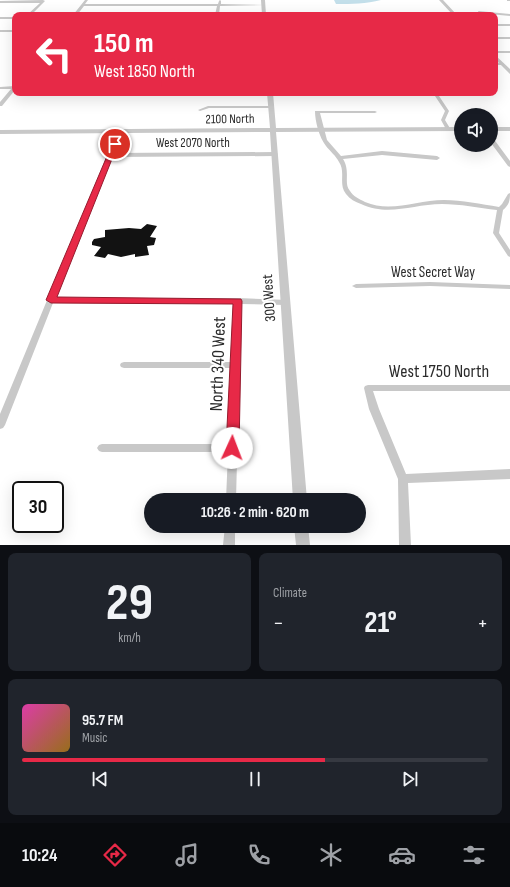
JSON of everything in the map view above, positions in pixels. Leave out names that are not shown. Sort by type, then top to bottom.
[{"type":"street","points":[[77,12],[87,0]]},
{"type":"street","points":[[218,12],[220,0]]},
{"type":"street","points":[[441,0],[453,12]]},
{"type":"street","points":[[0,2],[44,1]]},
{"type":"street","points":[[33,12],[44,1]]},
{"type":"street","points":[[83,5],[219,5],[263,2],[264,12]]},
{"type":"street","points":[[479,12],[498,12],[510,14]]},
{"type":"street","points":[[0,18],[12,18]]},
{"type":"street","points":[[498,25],[510,25]]},
{"type":"street","points":[[0,31],[12,31]]},
{"type":"street","points":[[498,38],[510,38]]},
{"type":"street","points":[[498,52],[510,52]]},
{"type":"street","points":[[498,59],[510,72]]},
{"type":"street","points":[[0,88],[12,87]]},
{"type":"street","points":[[0,105],[12,90]]},
{"type":"street","name":"300 West","points":[[270,96],[300,493]]},
{"type":"street","points":[[437,96],[447,111],[443,120],[449,130]]},
{"type":"street","points":[[200,110],[208,107],[271,107]]},
{"type":"street","points":[[375,112],[317,112],[326,143],[340,158],[345,168],[344,186],[347,193],[355,200],[380,209],[392,210],[436,202],[471,204],[500,209]]},
{"type":"street","points":[[498,129],[510,129]]},
{"type":"street","name":"2100 North","points":[[0,132],[454,130]]},
{"type":"street","points":[[0,425],[119,132]]},
{"type":"street","points":[[498,150],[510,166]]},
{"type":"street","points":[[340,158],[382,153],[437,158]]},
{"type":"street","name":"West 2070 North","points":[[110,155],[275,154]]},
{"type":"street","points":[[510,195],[505,205],[500,209],[496,233],[510,255]]},
{"type":"street","name":"West Secret Way","points":[[356,286],[430,284],[510,288]]},
{"type":"street","points":[[51,300],[286,302]]},
{"type":"street","name":"North 340 West","points":[[231,493],[238,301]]},
{"type":"street","points":[[124,365],[235,365]]},
{"type":"street","name":"West 1750 North","points":[[403,479],[374,409],[368,388],[510,388]]},
{"type":"street","points":[[102,448],[232,448]]},
{"type":"street","points":[[405,545],[403,479],[510,474]]},
{"type":"street","points":[[229,545],[230,533]]},
{"type":"street","points":[[302,533],[303,545]]},
{"type":"water","points":[[334,0],[381,0],[353,4],[336,4]]},
{"type":"building","points":[[147,224],[157,226],[150,237],[156,238],[154,245],[147,246],[149,255],[135,257],[135,254],[121,257],[108,254],[105,258],[94,256],[101,247],[92,245],[92,242],[94,239],[105,237],[105,230],[129,228],[141,229]]},
{"type":"route","points":[[115,144],[51,300],[238,301],[232,448]]}]
